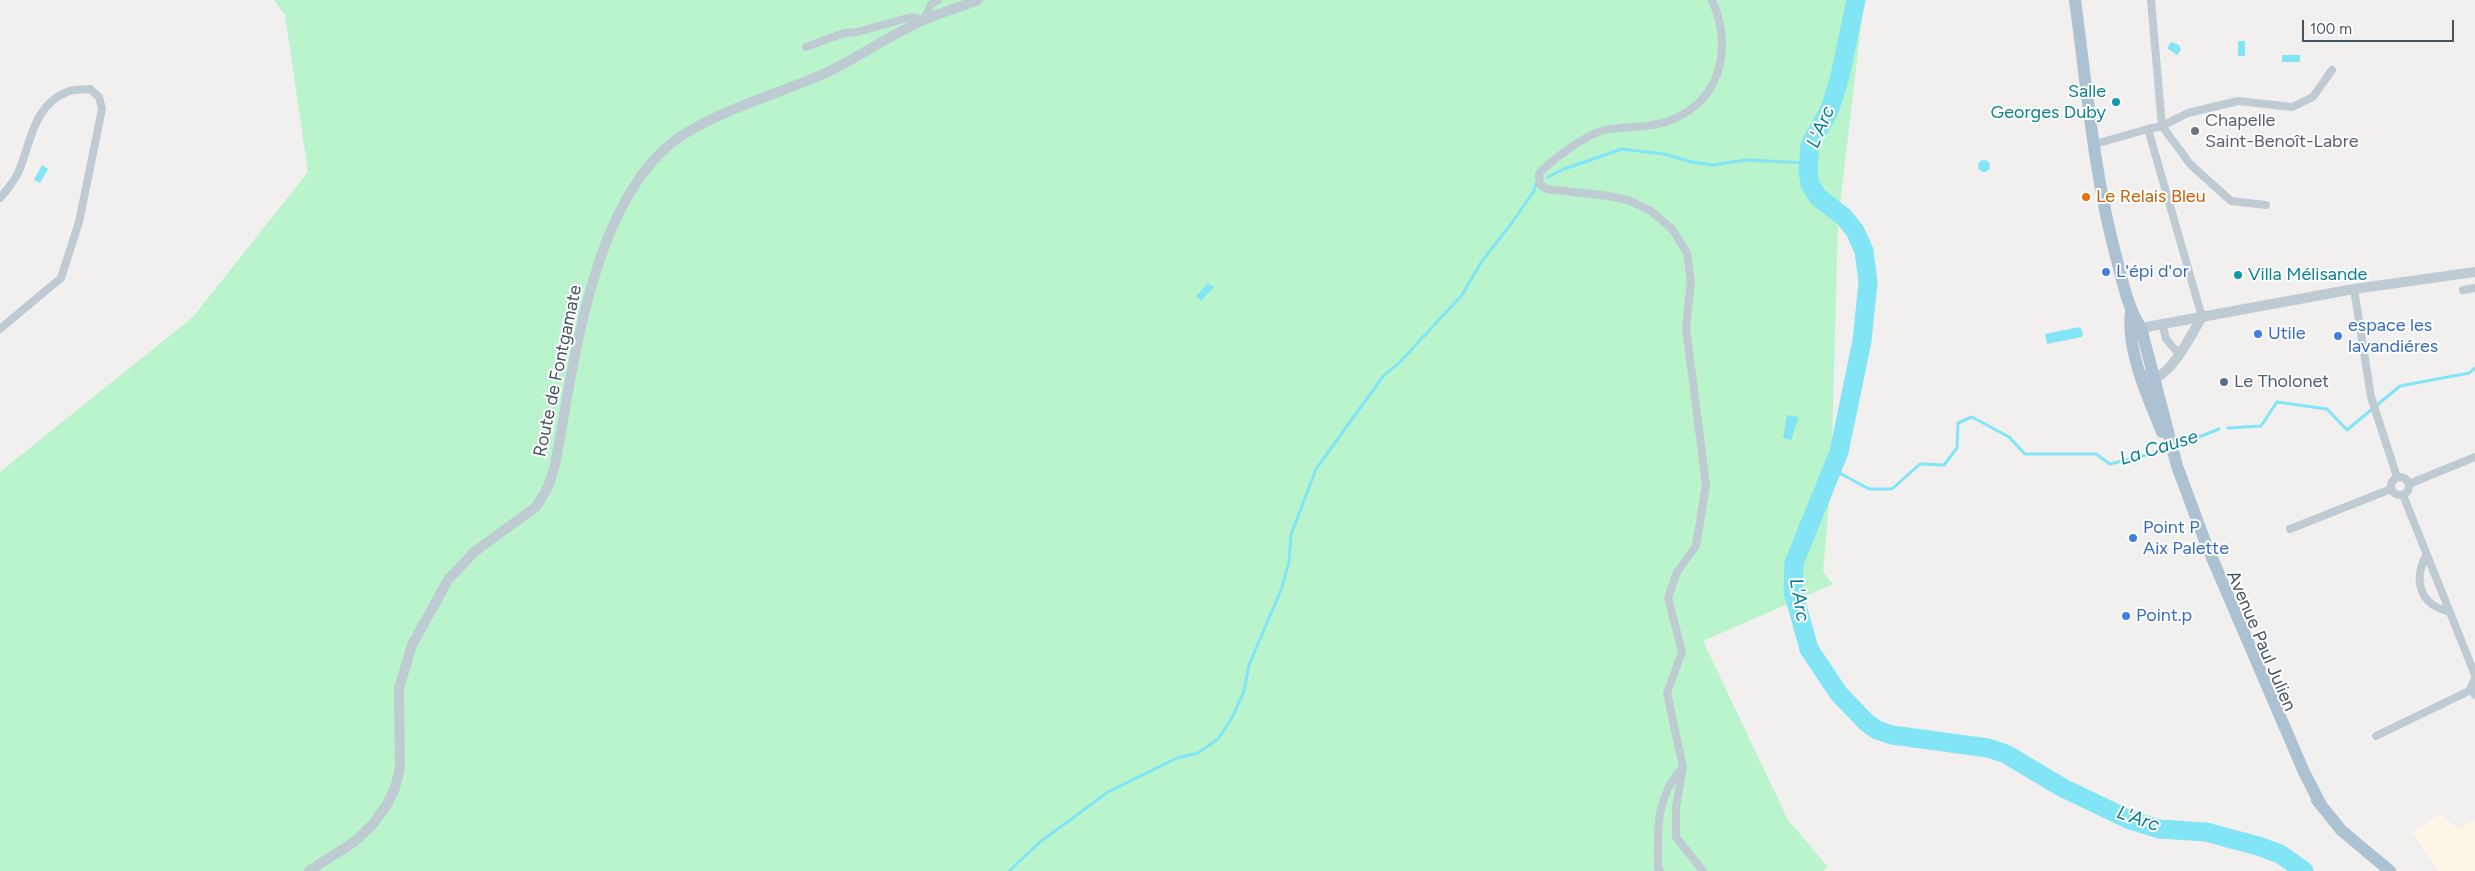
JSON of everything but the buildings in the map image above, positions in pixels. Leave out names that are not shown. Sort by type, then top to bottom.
[{"type":"main road","name":"Avenue Paul Julien","points":[[2075,0],[2095,144],[2096,172],[2107,226],[2131,312],[2146,391],[2169,447],[2202,546],[2297,772],[2341,830],[2390,871]]},
{"type":"main road","name":"Avenue Paul Julien","points":[[2134,333],[2156,378],[2169,447]]},
{"type":"street","points":[[806,47],[844,33],[858,32],[911,17],[924,20],[931,4],[938,0]]},
{"type":"street","name":"Route de Fontgamate","points":[[309,871],[354,842],[372,825],[396,788],[400,768],[399,688],[412,645],[448,580],[474,552],[536,507],[548,487],[556,465],[583,321],[595,274],[619,213],[647,167],[664,148],[710,120],[823,74],[924,20],[978,0]]},
{"type":"street","points":[[1703,871],[1676,837],[1676,807],[1683,767],[1667,693],[1682,652],[1668,598],[1677,572],[1696,546],[1706,485],[1686,328],[1691,281],[1687,253],[1673,230],[1651,211],[1628,200],[1547,189],[1540,185],[1539,174],[1550,161],[1601,131],[1665,123],[1687,113],[1708,94],[1723,59],[1719,15],[1712,0]]},
{"type":"street","points":[[2151,0],[2162,126],[2190,164],[2231,201],[2266,205]]},
{"type":"street","points":[[2095,144],[2162,126],[2188,113],[2238,101],[2292,107],[2313,97],[2332,70]]},
{"type":"street","points":[[0,198],[10,188],[18,171],[30,132],[45,107],[67,92],[90,89],[99,97],[102,109],[79,222],[60,278],[0,329]]},
{"type":"street","points":[[2148,129],[2202,317],[2164,374],[2156,378]]},
{"type":"street","points":[[2134,333],[2162,323],[2354,290],[2475,272]]},
{"type":"street","points":[[2462,290],[2475,288]]},
{"type":"street","points":[[2354,290],[2371,397],[2397,477]]},
{"type":"street","points":[[2162,323],[2166,339],[2179,354]]},
{"type":"street","points":[[2409,484],[2475,458]]},
{"type":"street","points":[[2397,477],[2406,479],[2409,484],[2408,491],[2403,495],[2395,494],[2391,489],[2391,483],[2397,477]]},
{"type":"street","points":[[2290,529],[2391,489]]},
{"type":"street","points":[[2376,736],[2473,693],[2472,683],[2475,677],[2403,495]]},
{"type":"street","points":[[2426,556],[2418,576],[2420,587],[2426,601],[2441,610],[2448,611]]},
{"type":"street","points":[[1660,871],[1658,868],[1658,817],[1670,781],[1683,767]]},
{"type":"shaded area","points":[[2440,814],[2458,829],[2475,819],[2475,871],[2438,871],[2412,832]]},
{"type":"green space","points":[[274,0],[1864,0],[1838,222],[1831,480],[1823,572],[1833,584],[1703,641],[1788,820],[1828,867],[1823,871],[0,871],[0,472],[193,317],[308,172],[285,15]]},
{"type":"water","points":[[2238,41],[2245,41],[2245,56],[2238,56]]},
{"type":"water","points":[[2171,42],[2179,45],[2181,50],[2177,55],[2167,48]]},
{"type":"water","points":[[2282,55],[2300,55],[2300,62],[2282,62]]},
{"type":"water","points":[[1982,160],[1986,160],[1990,166],[1986,172],[1982,172],[1978,168],[1978,164]]},
{"type":"water","points":[[42,165],[48,169],[40,183],[34,180]]},
{"type":"water","points":[[1208,283],[1214,287],[1201,301],[1196,296]]},
{"type":"water","points":[[2080,327],[2083,333],[2082,337],[2047,344],[2045,334]]},
{"type":"water","points":[[1787,415],[1799,417],[1791,440],[1783,438]]},
{"type":"waterway","name":"L'Arc","points":[[1856,0],[1840,76],[1830,109],[1810,145],[1808,171],[1810,184],[1818,197],[1844,217],[1855,231],[1864,251],[1868,282],[1862,341],[1839,452],[1794,563],[1793,591],[1809,649],[1839,694],[1866,722],[1877,730],[1892,735],[1988,748],[2006,754],[2063,788],[2130,820],[2159,829],[2206,832],[2258,846],[2280,854],[2304,871]]},
{"type":"waterway","points":[[1548,177],[1564,169],[1622,149],[1664,154],[1691,162],[1713,165],[1746,160],[1809,163]]},
{"type":"waterway","points":[[1009,871],[1040,842],[1108,792],[1177,758],[1198,753],[1218,739],[1233,716],[1244,691],[1249,665],[1281,590],[1289,562],[1291,535],[1316,469],[1384,375],[1399,363],[1462,295],[1482,261],[1534,191],[1536,183]]},
{"type":"waterway","name":"La Cause","points":[[2228,428],[2261,426],[2277,402],[2327,409],[2347,430],[2400,386],[2469,373],[2475,368]]},
{"type":"waterway","name":"La Cause","points":[[1832,469],[1869,489],[1892,489],[1920,464],[1944,465],[1957,448],[1958,423],[1972,417],[2009,437],[2025,454],[2096,454],[2110,464],[2170,449]]},
{"type":"waterway","name":"La Cause","points":[[2176,446],[2219,429]]},
{"type":"place","name":"Salle Georges Duby","points":[[2116,102]]},
{"type":"place","name":"Chapelle Saint-Benoît-Labre","points":[[2195,131]]},
{"type":"place","name":"Le Relais Bleu","points":[[2086,197]]},
{"type":"place","name":"L'épi d'or","points":[[2106,272]]},
{"type":"place","name":"Villa Mélisande","points":[[2238,275]]},
{"type":"place","name":"Utile","points":[[2258,334]]},
{"type":"place","name":"espace les lavandiéres","points":[[2338,336]]},
{"type":"place","name":"Le Tholonet","points":[[2224,382]]},
{"type":"place","name":"Point P Aix Palette","points":[[2133,538]]},
{"type":"place","name":"Point.p","points":[[2126,616]]}]
